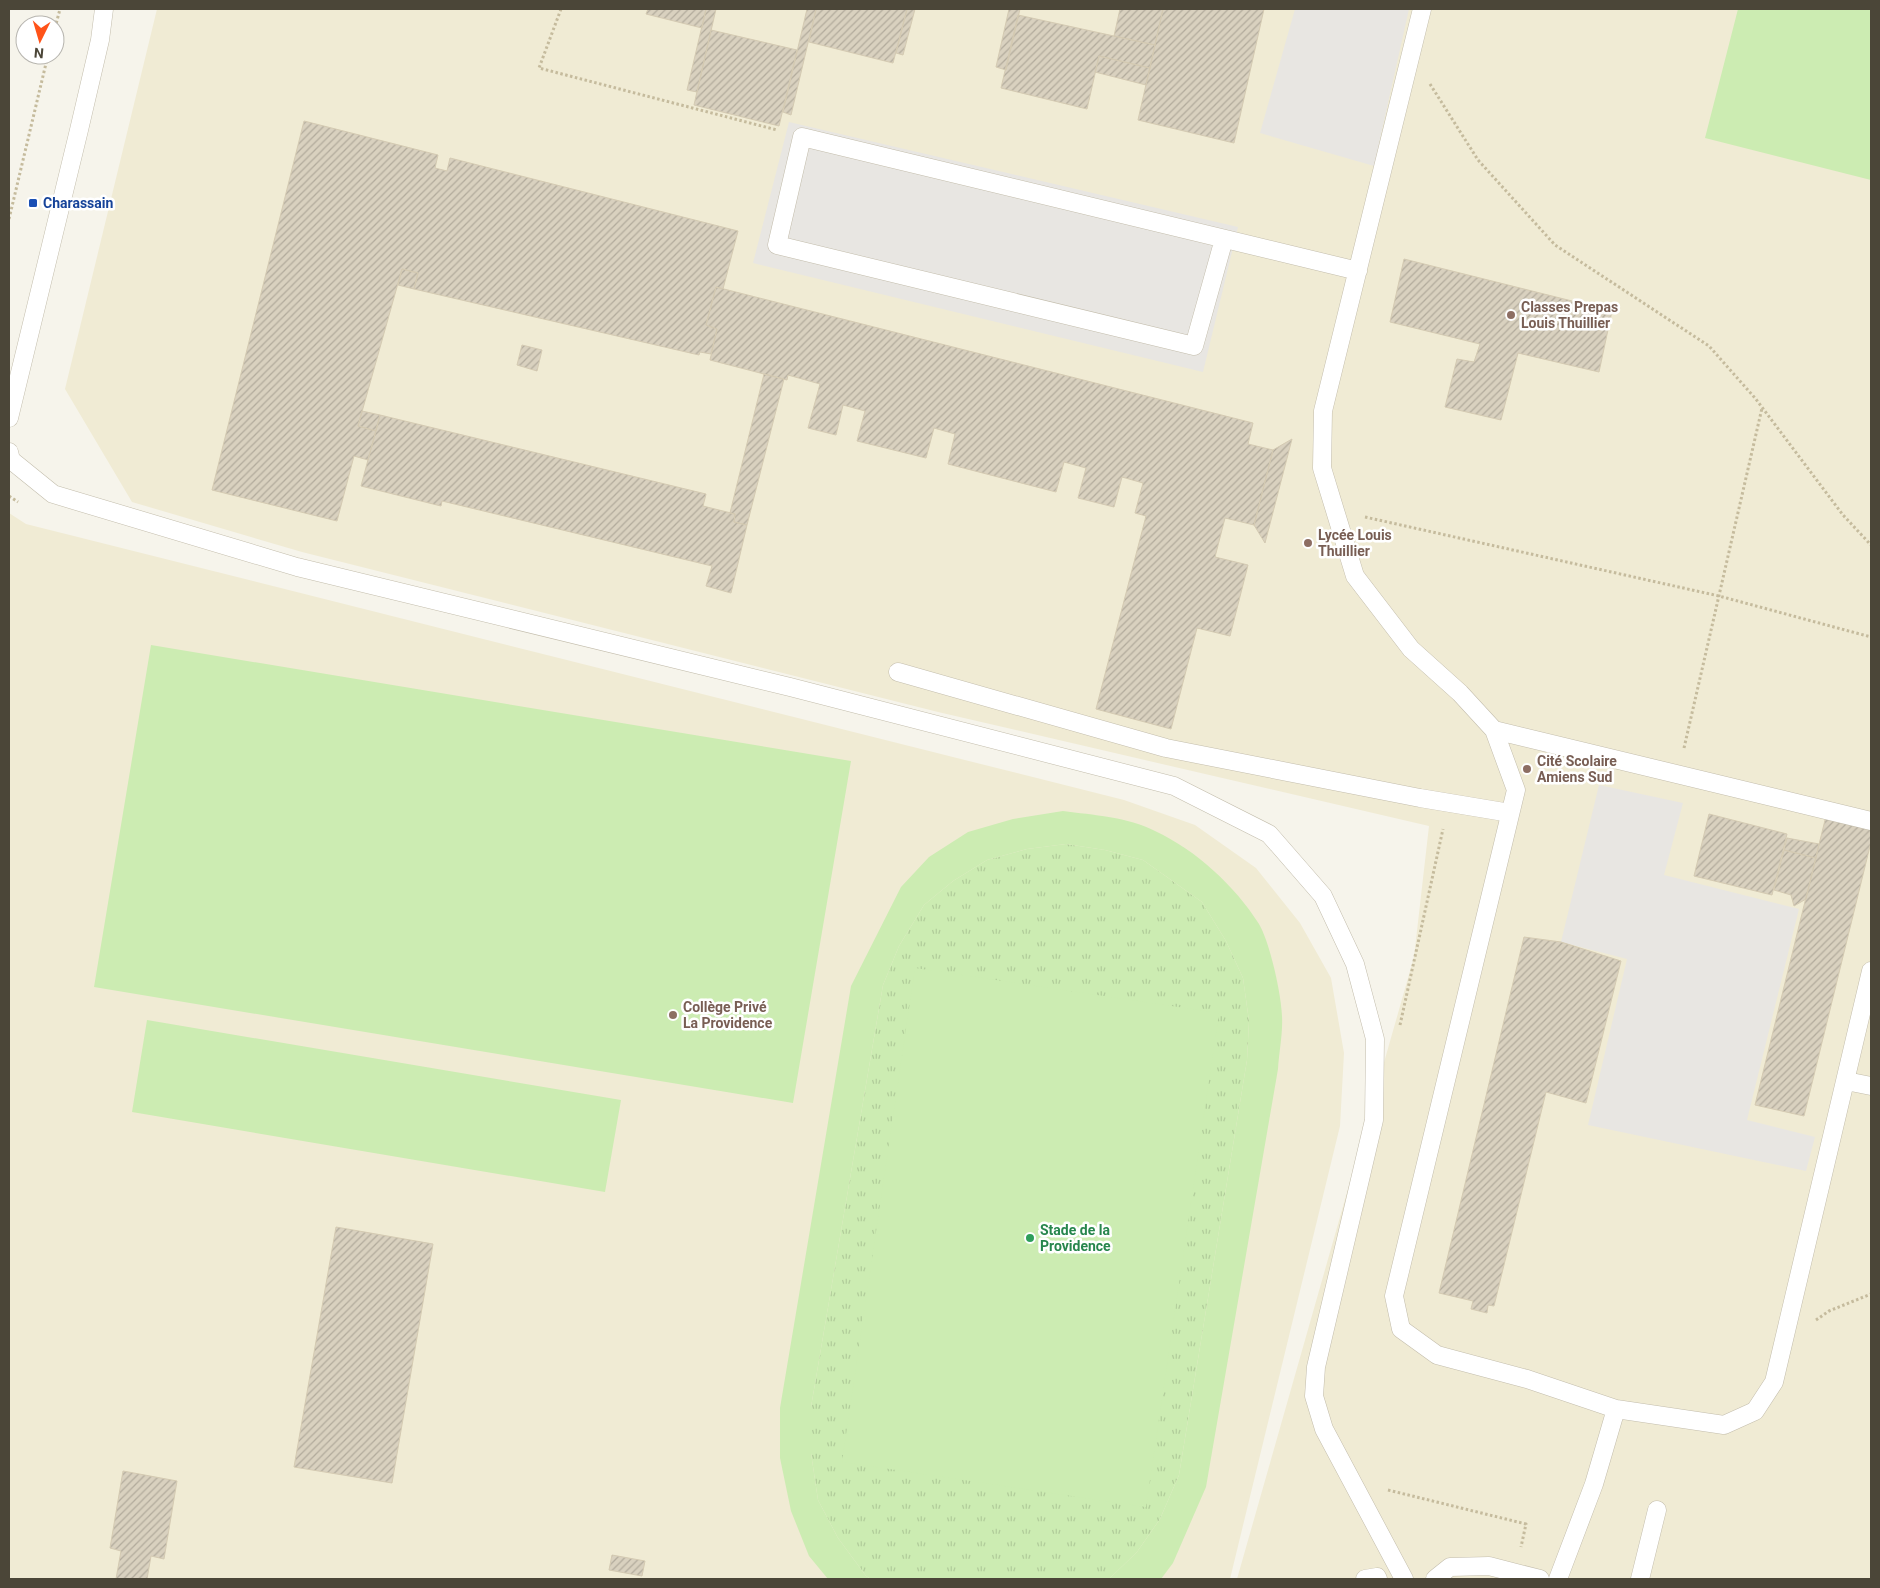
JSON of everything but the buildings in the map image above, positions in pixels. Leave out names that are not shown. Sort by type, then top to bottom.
[{"type":"lane","points":[[9,418],[100,40],[104,9]]},
{"type":"lane","points":[[1422,9],[1323,411],[1322,468],[1355,576],[1411,649],[1460,693],[1494,730],[1516,790],[1394,1296],[1401,1329],[1437,1355],[1527,1379],[1616,1409],[1724,1425],[1755,1411],[1774,1382],[1871,971]]},
{"type":"lane","points":[[1224,239],[1194,346],[777,245],[802,137],[1358,271]]},
{"type":"lane","points":[[9,452],[11,460],[53,494],[62,497],[297,567],[790,687],[1174,786],[1269,834],[1323,896],[1355,964],[1375,1039],[1374,1120],[1316,1367],[1314,1396],[1324,1429],[1404,1579]]},
{"type":"lane","points":[[898,672],[1166,748],[1420,798],[1449,801],[1510,813]]},
{"type":"lane","points":[[1494,730],[1871,822]]},
{"type":"lane","points":[[1846,1081],[1871,1086]]},
{"type":"lane","points":[[1558,1579],[1594,1484],[1616,1409]]},
{"type":"lane","points":[[1640,1579],[1657,1510]]},
{"type":"lane","points":[[1435,1579],[1450,1568],[1489,1566],[1540,1579]]},
{"type":"lane","points":[[1365,1579],[1377,1577],[1378,1579]]},
{"type":"path","points":[[561,9],[538,68],[802,137]]},
{"type":"path","points":[[1411,54],[1478,160],[1555,245],[1709,346],[1763,408],[1843,515],[1871,546]]},
{"type":"path","points":[[9,219],[46,65]]},
{"type":"path","points":[[1678,774],[1763,408]]},
{"type":"path","points":[[9,496],[20,503]]},
{"type":"path","points":[[1335,510],[1719,596],[1871,637]]},
{"type":"path","points":[[1400,1027],[1449,801]]},
{"type":"path","points":[[1782,1346],[1828,1311],[1871,1294]]},
{"type":"path","points":[[1358,1493],[1383,1489],[1526,1524],[1515,1573]]},
{"type":"shaded area","name":"Cité Scolaire Amiens Sud","points":[[157,9],[1871,9],[1871,1579],[1237,1579],[1414,957],[1429,826],[938,712],[302,552],[132,502],[65,389]]},
{"type":"shaded area","points":[[1295,9],[1409,9],[1374,166],[1260,133]]},
{"type":"shaded area","points":[[789,122],[1238,227],[1203,372],[753,263]]},
{"type":"shaded area","name":"Collège Privé La Providence","points":[[9,513],[26,524],[1124,800],[1195,825],[1256,868],[1300,923],[1331,978],[1344,1053],[1340,1126],[1230,1579],[9,1579]]},
{"type":"shaded area","points":[[1599,785],[1683,803],[1664,875],[1799,909],[1747,1120],[1815,1137],[1806,1171],[1588,1125],[1627,959],[1561,942]]},
{"type":"green space","points":[[1738,9],[1871,9],[1871,180],[1705,138]]},
{"type":"green space","points":[[151,645],[851,761],[793,1103],[94,987]]},
{"type":"green space","points":[[1063,811],[1110,817],[1145,826],[1185,848],[1200,859],[1238,896],[1259,924],[1271,955],[1277,982],[1282,1022],[1278,1069],[1206,1487],[1173,1563],[1161,1579],[1109,1579],[1137,1552],[1160,1519],[1179,1475],[1247,1060],[1249,1021],[1243,978],[1226,941],[1202,902],[1143,860],[1105,850],[1066,844],[1027,849],[987,860],[953,881],[924,905],[899,946],[883,985],[811,1407],[811,1453],[818,1500],[838,1538],[866,1576],[871,1579],[828,1579],[809,1556],[791,1511],[780,1458],[780,1408],[851,986],[901,887],[929,857],[968,832],[1013,819]]},
{"type":"green space","name":"Stade de la Providence","points":[[1066,844],[1105,850],[1143,860],[1202,902],[1226,941],[1243,978],[1249,1021],[1247,1060],[1179,1475],[1160,1519],[1137,1552],[1109,1579],[871,1579],[866,1576],[838,1538],[818,1500],[811,1453],[811,1407],[883,985],[899,946],[924,905],[953,881],[987,860],[1027,849]]},
{"type":"green space","name":"Stade de la Providence","points":[[915,968],[1219,1013],[1146,1507],[842,1462]]},
{"type":"green space","points":[[147,1020],[621,1100],[605,1192],[132,1112]]},
{"type":"place","name":"Charassain","points":[[33,203]]},
{"type":"place","name":"Classes Prepas Louis Thuillier","points":[[1511,315]]},
{"type":"place","name":"Lycée Louis Thuillier","points":[[1308,543]]},
{"type":"place","name":"Cité Scolaire Amiens Sud","points":[[1527,769]]},
{"type":"place","name":"Collège Privé La Providence","points":[[673,1015]]},
{"type":"place","name":"Stade de la Providence","points":[[1030,1238]]}]
